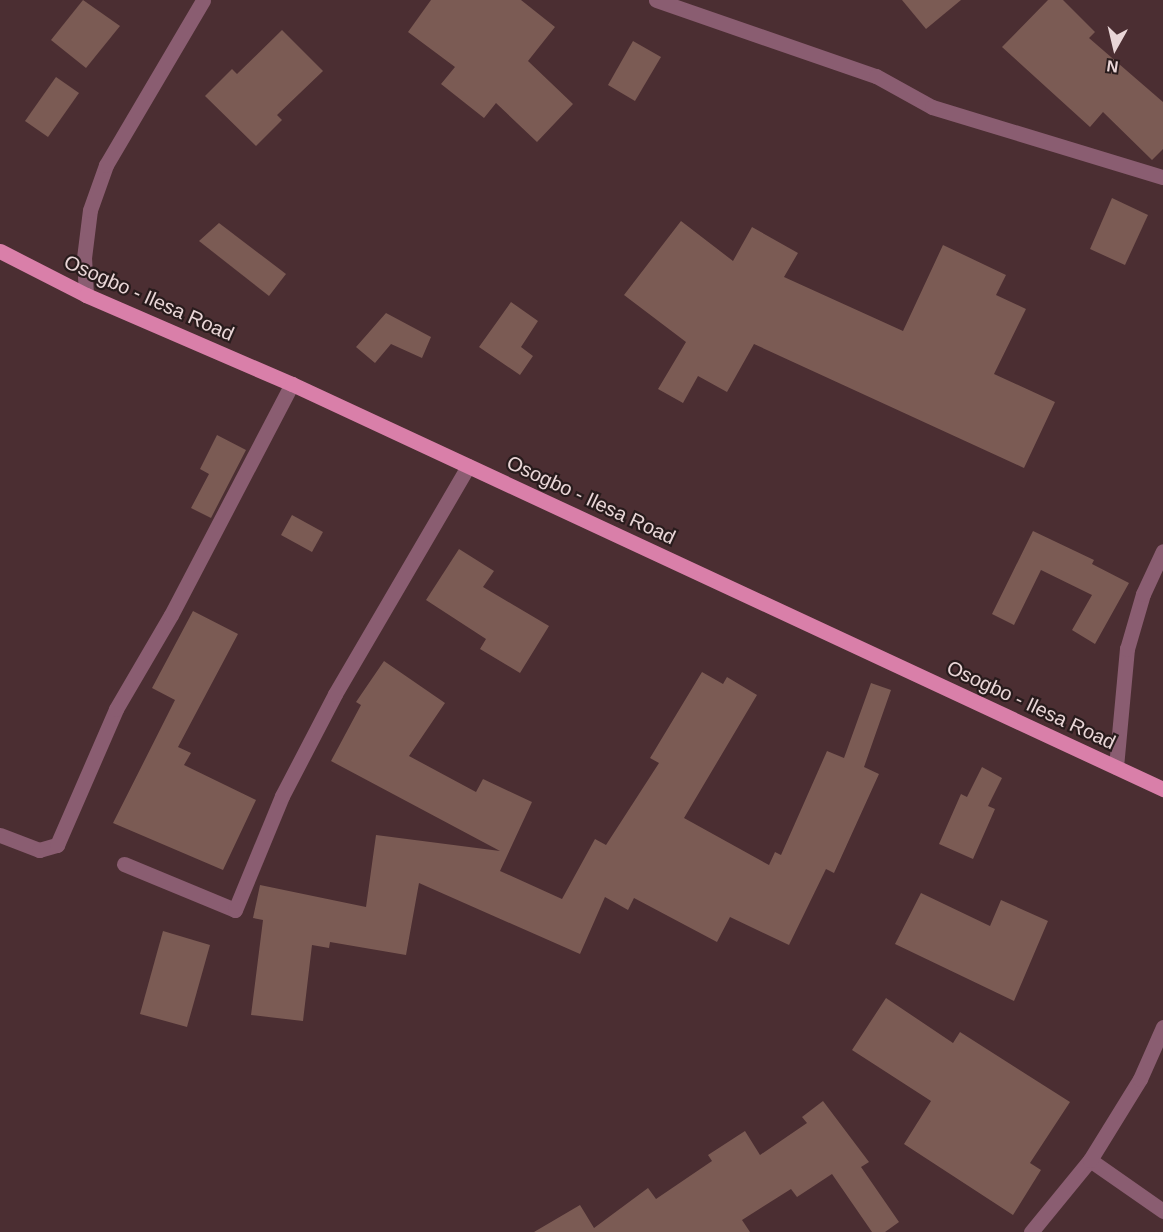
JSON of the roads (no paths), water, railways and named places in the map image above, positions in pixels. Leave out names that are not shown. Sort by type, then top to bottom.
[{"type":"main road","name":"Osogbo - Ilesa Road","points":[[0,251],[86,295],[292,384],[1163,789]]},
{"type":"street","points":[[86,295],[84,258],[90,210],[106,165],[203,0]]},
{"type":"street","points":[[656,0],[876,76],[932,107],[1163,177]]},
{"type":"street","points":[[0,835],[39,850],[57,845],[116,709],[171,615],[292,384]]},
{"type":"street","points":[[124,864],[236,910],[282,796],[335,694],[468,466]]},
{"type":"street","points":[[1116,768],[1126,649],[1143,594],[1163,551]]},
{"type":"street","points":[[1031,1232],[1090,1160],[1140,1079],[1163,1027]]},
{"type":"street","points":[[1090,1160],[1163,1211]]}]
